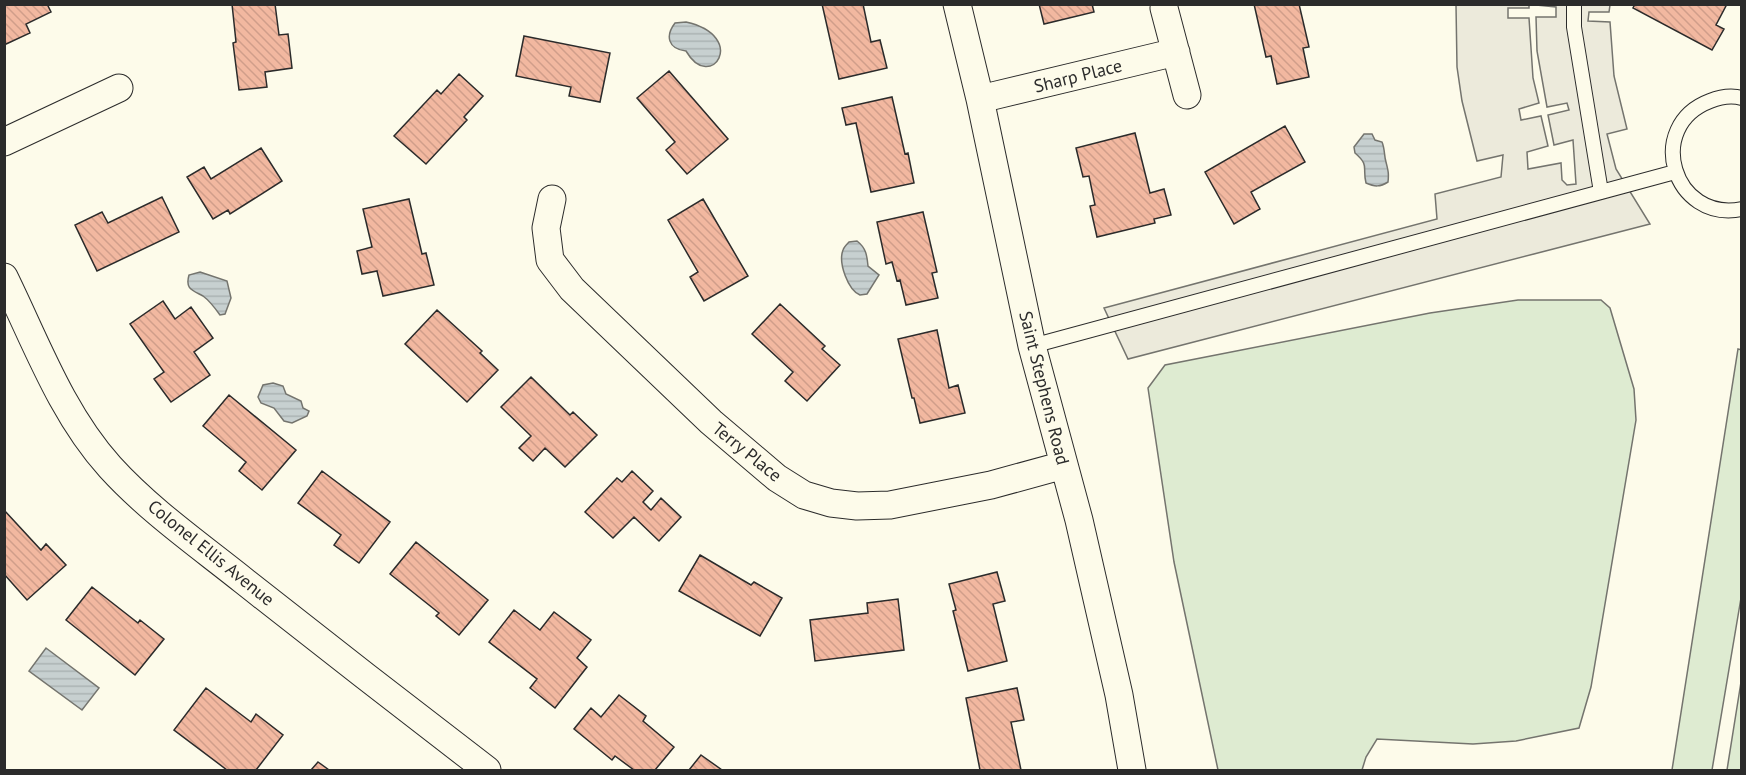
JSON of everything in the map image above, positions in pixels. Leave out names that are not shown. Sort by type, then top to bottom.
[{"type":"street","name":"Saint Stephens Road","points":[[957,4],[980,99],[1032,346],[1064,465],[1119,694],[1132,771]]},
{"type":"street","points":[[1164,8],[1187,95]]},
{"type":"street","name":"Sharp Place","points":[[980,99],[1176,52]]},
{"type":"street","points":[[4,142],[119,88]]},
{"type":"street","name":"Terry Place","points":[[552,199],[546,228],[550,260],[572,289],[711,422],[777,478],[804,495],[831,503],[857,506],[890,505],[991,486],[1064,465]]},
{"type":"street","name":"Colonel Ellis Avenue","points":[[4,277],[60,393],[86,436],[110,466],[145,500],[203,548],[488,771]]},
{"type":"lane","points":[[1574,4],[1574,27],[1601,192]]},
{"type":"lane","points":[[1742,98],[1718,97],[1700,104],[1685,117],[1676,134],[1672,153],[1675,172],[1684,189],[1697,201],[1714,209],[1732,211],[1742,209]]},
{"type":"lane","points":[[1032,346],[1675,172]]},
{"type":"green space","points":[[1518,300],[1601,300],[1610,308],[1634,389],[1636,420],[1591,687],[1579,728],[1516,741],[1473,744],[1377,739],[1366,757],[1362,770],[1218,770],[1174,562],[1148,388],[1165,365],[1430,313]]},
{"type":"green space","points":[[1738,349],[1742,350],[1741,598],[1712,770],[1672,770]]},
{"type":"green space","points":[[1741,682],[1741,770],[1727,770]]},
{"type":"shaded area","points":[[1456,5],[1529,5],[1529,8],[1508,8],[1508,18],[1529,18],[1533,78],[1539,103],[1519,109],[1521,120],[1541,116],[1548,146],[1527,152],[1528,169],[1561,163],[1562,180],[1567,185],[1576,184],[1573,140],[1554,145],[1548,115],[1569,110],[1567,103],[1547,107],[1537,51],[1536,17],[1556,17],[1556,7],[1536,5],[1610,5],[1609,12],[1589,12],[1588,21],[1610,22],[1614,76],[1627,129],[1607,134],[1616,169],[1650,224],[1128,359],[1104,308],[1437,219],[1435,194],[1501,177],[1503,155],[1477,161],[1462,101],[1457,67]]},
{"type":"shaded area","points":[[686,22],[705,29],[716,38],[720,49],[719,58],[714,64],[705,67],[696,63],[686,51],[672,45],[669,37],[675,23]]},
{"type":"shaded area","points":[[1364,134],[1372,134],[1375,140],[1382,142],[1384,147],[1388,182],[1382,185],[1375,186],[1366,183],[1364,164],[1355,153],[1354,147]]},
{"type":"shaded area","points":[[857,241],[866,252],[868,266],[879,275],[867,294],[860,295],[848,282],[842,262],[845,247],[849,242]]},
{"type":"shaded area","points":[[200,272],[227,281],[231,298],[225,314],[220,315],[208,300],[189,286],[189,275]]},
{"type":"shaded area","points":[[273,383],[283,386],[286,394],[301,401],[303,408],[309,411],[307,416],[292,423],[284,421],[274,408],[261,403],[258,397],[263,385]]},
{"type":"shaded area","points":[[46,648],[99,688],[82,710],[29,671]]},
{"type":"building","points":[[4,4],[47,4],[51,12],[26,24],[30,33],[4,45]]},
{"type":"building","points":[[232,4],[275,4],[279,35],[288,34],[292,68],[265,72],[267,87],[239,90],[233,43],[236,42]]},
{"type":"building","points":[[822,4],[863,4],[871,42],[880,40],[887,68],[839,79]]},
{"type":"building","points":[[1039,4],[1092,4],[1094,12],[1044,24]]},
{"type":"building","points":[[1254,4],[1299,4],[1309,47],[1303,48],[1309,77],[1277,84],[1271,56],[1266,57]]},
{"type":"building","points":[[1635,4],[1727,4],[1716,25],[1724,29],[1712,50],[1633,8]]},
{"type":"building","points":[[524,36],[610,53],[600,102],[569,96],[571,87],[516,76]]},
{"type":"building","points":[[669,71],[728,139],[687,174],[666,150],[675,142],[637,98]]},
{"type":"building","points":[[459,74],[483,96],[464,117],[467,120],[426,164],[394,136],[437,90],[441,94]]},
{"type":"building","points":[[892,97],[914,183],[871,192],[856,123],[846,125],[842,108]]},
{"type":"building","points":[[1285,126],[1305,162],[1251,192],[1260,209],[1234,224],[1205,172]]},
{"type":"building","points":[[1135,133],[1150,193],[1164,189],[1171,215],[1154,219],[1155,223],[1097,237],[1090,206],[1095,205],[1089,176],[1083,177],[1076,148]]},
{"type":"building","points":[[261,148],[282,181],[230,214],[228,210],[213,219],[187,177],[204,167],[211,179]]},
{"type":"building","points":[[162,197],[179,232],[97,271],[75,225],[102,212],[108,223]]},
{"type":"building","points":[[409,199],[422,254],[426,253],[434,285],[383,296],[377,271],[362,274],[357,251],[372,247],[363,209]]},
{"type":"building","points":[[703,199],[748,276],[704,301],[690,277],[698,272],[668,220]]},
{"type":"building","points":[[923,212],[937,272],[932,273],[938,298],[906,305],[900,280],[897,281],[892,262],[886,264],[877,222]]},
{"type":"building","points":[[163,301],[175,319],[191,307],[213,338],[194,352],[210,375],[171,402],[154,379],[164,372],[130,324]]},
{"type":"building","points":[[780,304],[825,346],[822,349],[840,365],[807,401],[785,381],[793,372],[752,334]]},
{"type":"building","points":[[437,310],[482,351],[480,353],[498,370],[467,402],[405,344]]},
{"type":"building","points":[[937,330],[949,388],[958,385],[965,413],[920,423],[898,339]]},
{"type":"building","points":[[531,377],[570,415],[573,412],[597,435],[565,467],[545,448],[533,461],[519,448],[531,436],[501,407]]},
{"type":"building","points":[[229,395],[296,450],[262,490],[239,471],[246,462],[203,426]]},
{"type":"building","points":[[322,471],[390,522],[359,563],[334,545],[341,535],[298,503]]},
{"type":"building","points":[[632,471],[653,491],[643,502],[651,510],[661,498],[681,517],[659,541],[634,517],[613,538],[585,512],[617,478],[622,482]]},
{"type":"building","points":[[4,510],[41,550],[46,544],[66,565],[27,600],[4,574]]},
{"type":"building","points":[[416,542],[488,600],[459,635],[436,616],[439,613],[390,574]]},
{"type":"building","points":[[700,555],[751,585],[754,582],[782,598],[760,636],[679,591]]},
{"type":"building","points":[[997,572],[1005,601],[993,604],[1007,661],[968,671],[953,611],[956,610],[949,584]]},
{"type":"building","points":[[92,587],[138,623],[140,620],[164,639],[135,675],[66,620]]},
{"type":"building","points":[[898,599],[904,650],[815,661],[810,620],[868,613],[867,603]]},
{"type":"building","points":[[514,610],[540,630],[554,612],[591,640],[577,658],[587,667],[555,708],[530,688],[537,679],[489,642]]},
{"type":"building","points":[[206,688],[251,722],[256,714],[283,735],[256,770],[227,770],[174,730]]},
{"type":"building","points":[[1017,688],[1024,720],[1011,722],[1021,770],[980,770],[966,698]]},
{"type":"building","points":[[619,695],[646,716],[643,721],[674,747],[655,770],[634,770],[615,756],[612,760],[574,729],[591,708],[601,717]]},
{"type":"building","points":[[701,755],[722,770],[689,770]]},
{"type":"building","points":[[318,762],[329,770],[311,770]]}]
